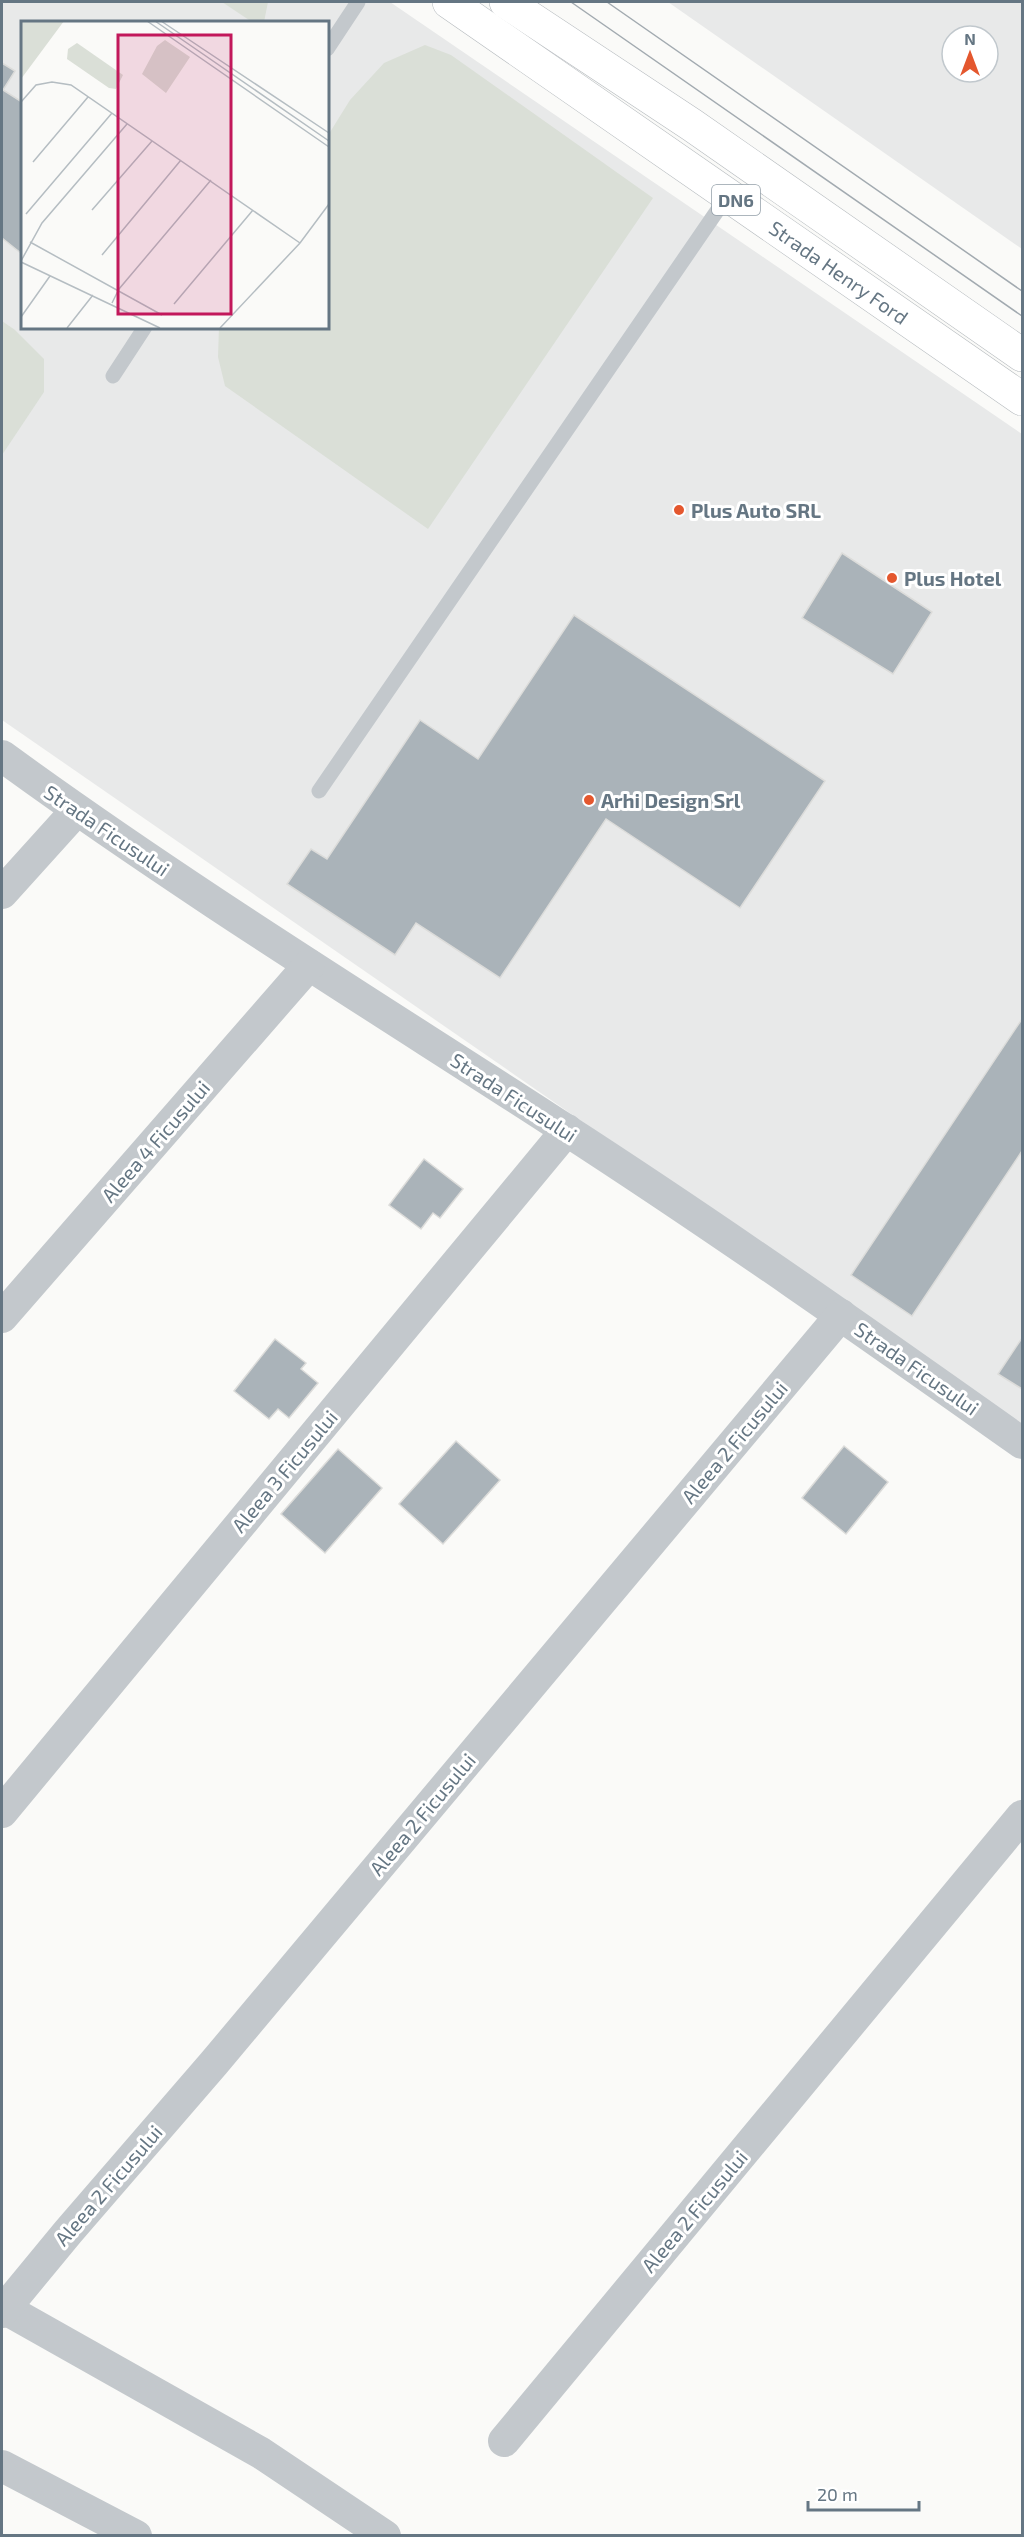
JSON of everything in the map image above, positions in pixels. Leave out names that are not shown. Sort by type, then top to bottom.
[{"type":"main road","name":"Strada Henry Ford","points":[[449,2],[1023,399]]},
{"type":"main road","name":"Strada Henry Ford","points":[[507,2],[692,125],[1023,355]]},
{"type":"street","name":"Strada Ficusului","points":[[2,756],[76,811],[309,965],[567,1130],[841,1315],[1023,1443]]},
{"type":"street","points":[[2,893],[76,811]]},
{"type":"street","name":"Aleea 4 Ficusului","points":[[2,1317],[309,965]]},
{"type":"street","name":"Aleea 3 Ficusului","points":[[2,1812],[567,1130]]},
{"type":"street","name":"Aleea 2 Ficusului","points":[[2,2309],[214,2063],[841,1315]]},
{"type":"street","name":"Aleea 2 Ficusului","points":[[504,2441],[1023,1816]]},
{"type":"street","points":[[2,2309],[261,2453],[385,2535]]},
{"type":"street","points":[[2,2466],[136,2535]]},
{"type":"lane","points":[[328,47],[358,2]]},
{"type":"lane","points":[[319,791],[728,195]]},
{"type":"lane","points":[[113,376],[144,328]]},
{"type":"shaded area","points":[[2,2],[390,2],[1022,434],[1022,1426],[2,720]]},
{"type":"shaded area","points":[[222,2],[268,2],[264,21],[250,21]]},
{"type":"shaded area","points":[[668,2],[1022,2],[1022,249]]},
{"type":"shaded area","points":[[425,45],[451,55],[653,198],[428,529],[225,386],[218,357],[219,328],[328,328],[328,135],[350,100],[384,63]]},
{"type":"shaded area","points":[[2,321],[15,330],[44,359],[44,392],[2,455]]},
{"type":"building","points":[[2,63],[15,71],[3,90],[21,101],[21,253],[2,238]]},
{"type":"building","points":[[842,553],[932,612],[893,674],[802,618]]},
{"type":"building","name":"Arhi Design Srl","points":[[574,615],[825,781],[740,908],[606,819],[500,978],[416,923],[395,955],[287,884],[311,849],[327,859],[420,720],[478,759]]},
{"type":"building","points":[[1022,1019],[1022,1151],[912,1316],[851,1275]]},
{"type":"building","points":[[424,1159],[463,1189],[440,1218],[433,1213],[421,1229],[389,1205]]},
{"type":"building","points":[[1022,1338],[1022,1389],[998,1374]]},
{"type":"building","points":[[275,1339],[306,1363],[301,1369],[318,1383],[289,1418],[278,1409],[269,1419],[234,1391]]},
{"type":"building","points":[[456,1441],[500,1480],[443,1544],[399,1504]]},
{"type":"building","points":[[844,1446],[888,1482],[846,1534],[802,1498]]},
{"type":"building","points":[[338,1449],[382,1488],[325,1553],[281,1514]]},
{"type":"tram line","points":[[571,2],[1022,316]]},
{"type":"tram line","points":[[607,2],[1022,291]]},
{"type":"place","name":"Plus Auto SRL","points":[[679,510]]},
{"type":"place","name":"Plus Hotel","points":[[892,578]]},
{"type":"place","name":"Arhi Design Srl","points":[[589,800]]}]
